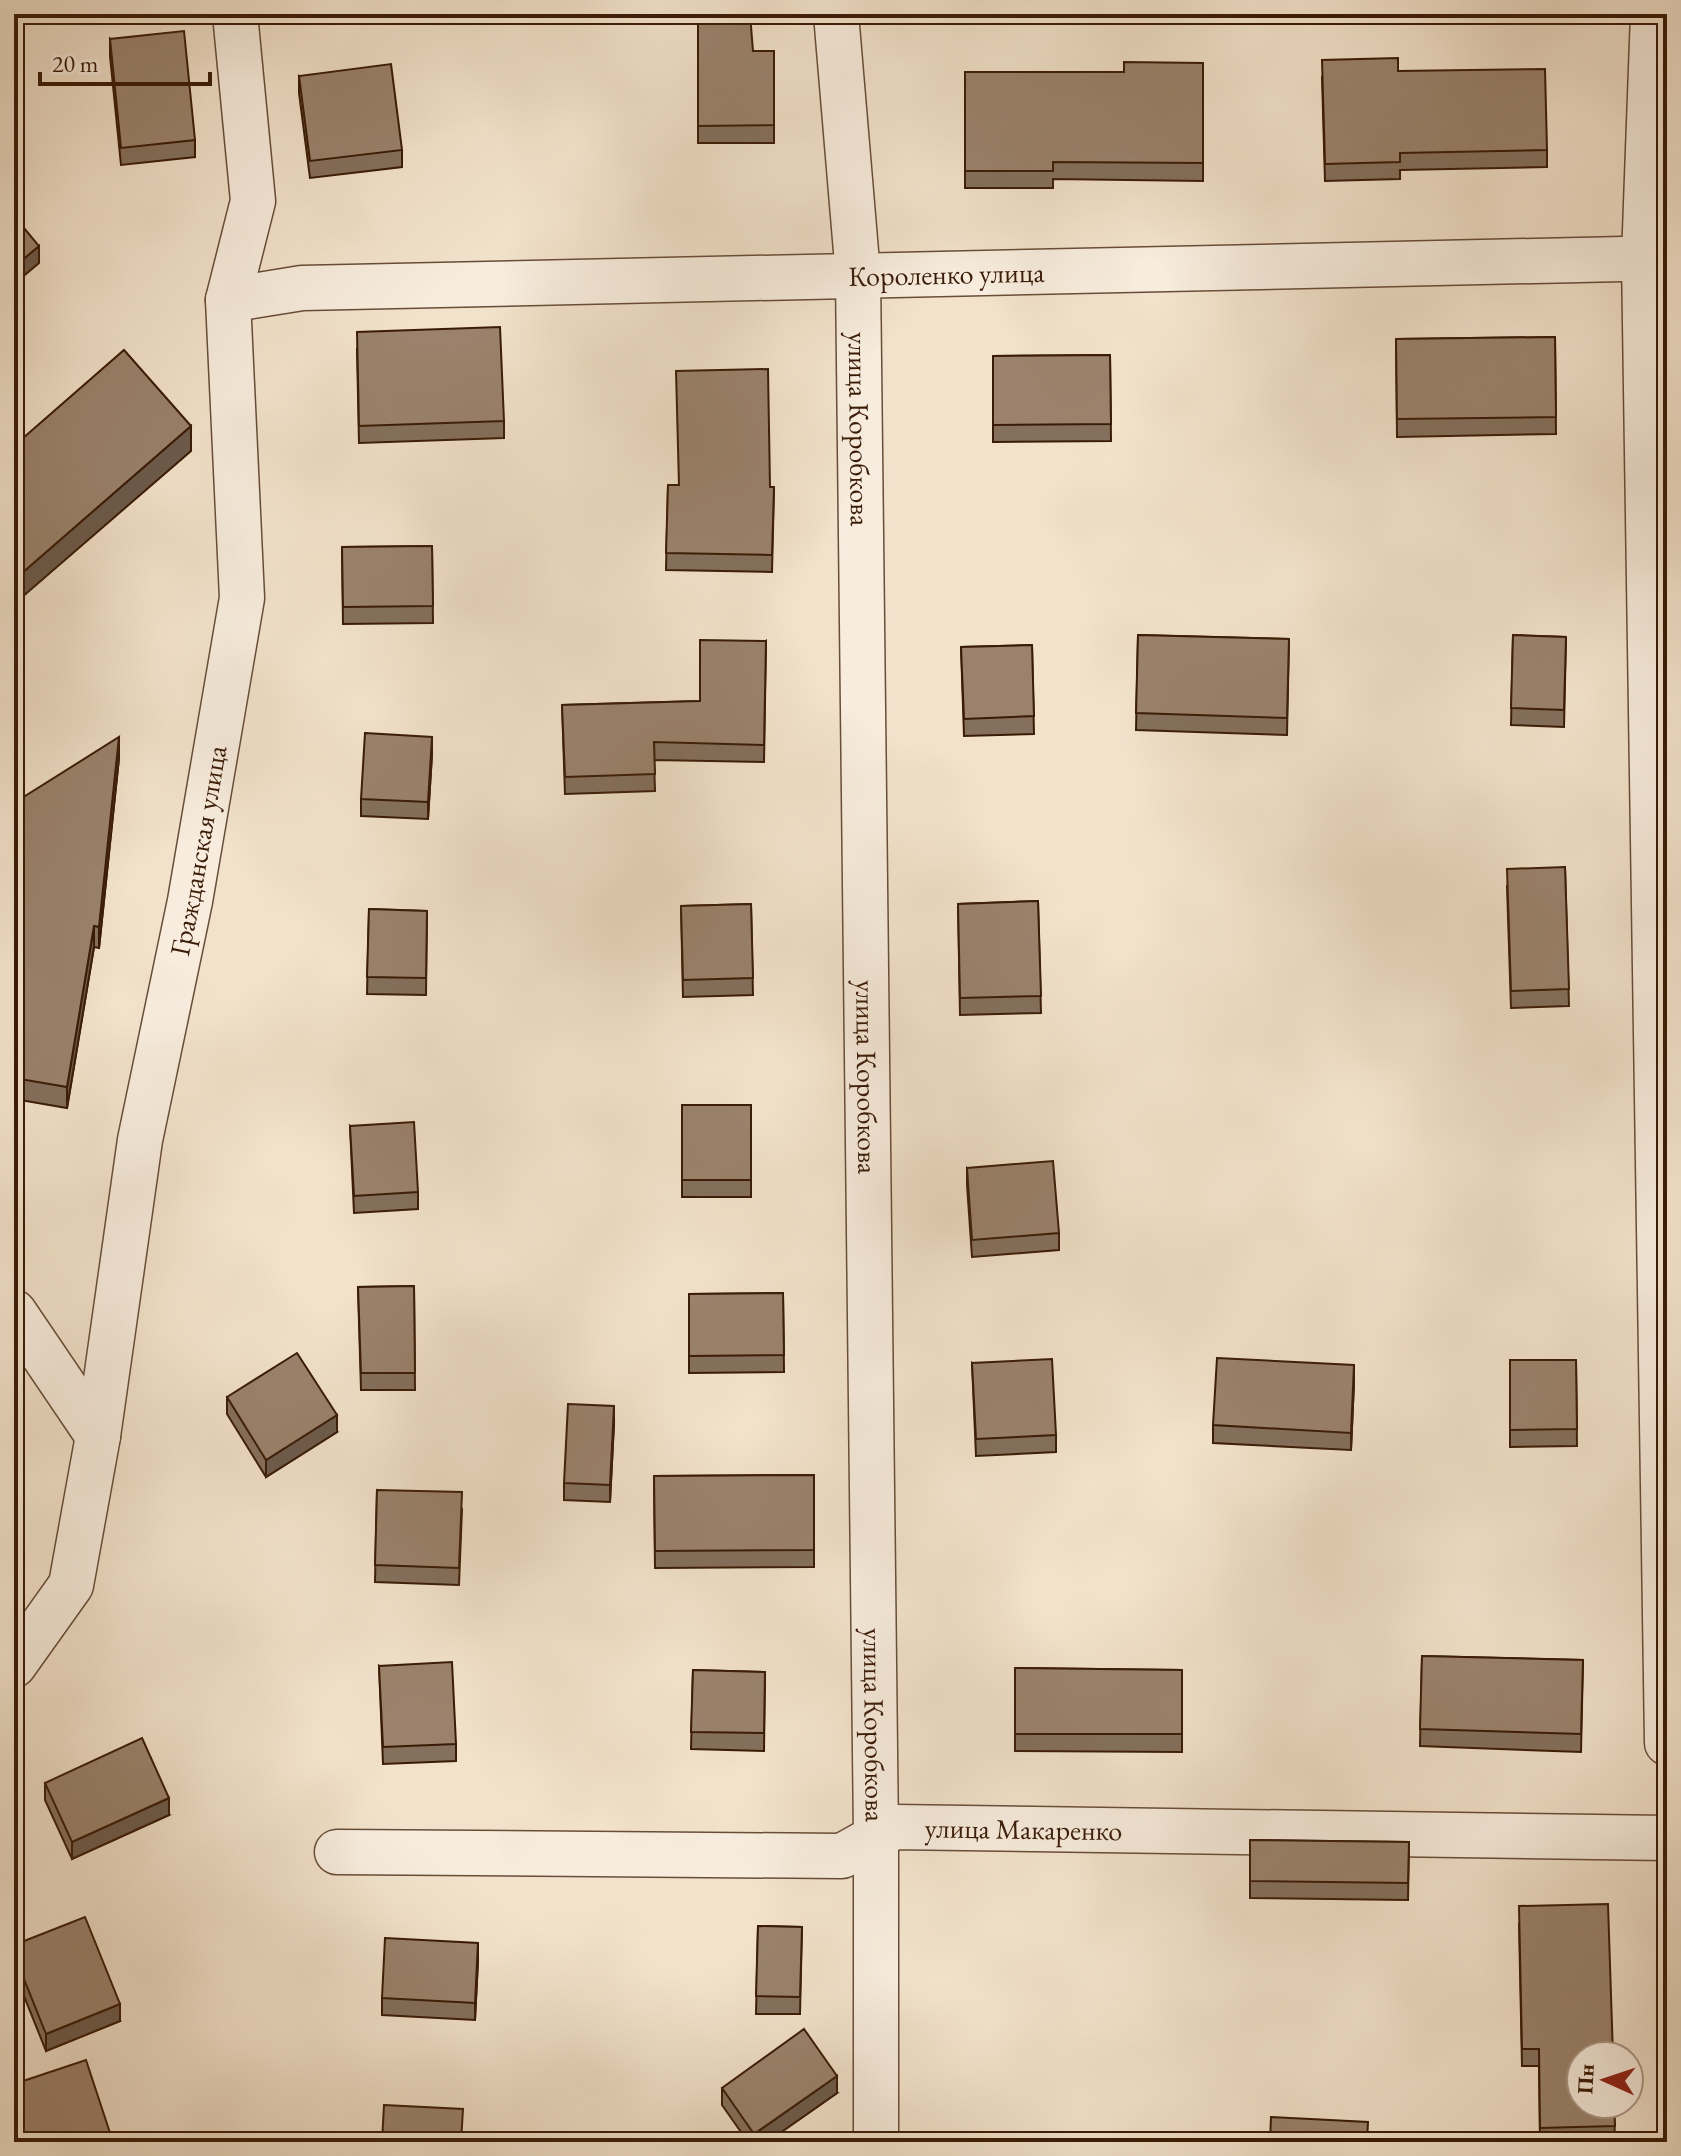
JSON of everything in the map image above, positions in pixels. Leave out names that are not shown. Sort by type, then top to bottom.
[{"type":"street","name":"Гражданская улица","points":[[14,1665],[71,1585],[98,1436],[140,1140],[190,901],[242,598],[228,300],[253,201],[235,14]]},
{"type":"street","name":"улица Коробкова","points":[[836,14],[858,275],[876,1837],[876,2142]]},
{"type":"street","points":[[1653,14],[1667,1743]]},
{"type":"street","name":"Короленко улица","points":[[228,300],[302,288],[1655,258]]},
{"type":"street","points":[[14,1312],[98,1436]]},
{"type":"street","name":"улица Макаренко","points":[[337,1852],[842,1856],[894,1827],[1667,1838]]},
{"type":"building","points":[[698,14],[750,14],[753,51],[774,51],[774,125],[698,126]]},
{"type":"building","points":[[184,31],[195,140],[121,148],[110,39]]},
{"type":"building","points":[[1398,58],[1398,71],[1545,69],[1547,150],[1400,153],[1400,162],[1325,164],[1322,60]]},
{"type":"building","points":[[1124,62],[1203,63],[1203,163],[1053,162],[1053,171],[965,171],[965,72],[1124,72]]},
{"type":"building","points":[[391,64],[402,150],[310,161],[299,76]]},
{"type":"building","points":[[14,216],[39,246],[14,267]]},
{"type":"building","points":[[500,327],[504,421],[359,426],[357,332]]},
{"type":"building","points":[[1555,337],[1556,417],[1397,419],[1396,339]]},
{"type":"building","points":[[124,350],[191,426],[14,580],[14,446]]},
{"type":"building","points":[[1110,355],[1111,424],[993,425],[993,356]]},
{"type":"building","points":[[768,369],[770,487],[774,487],[772,555],[666,553],[668,485],[679,485],[676,371]]},
{"type":"building","points":[[432,546],[433,606],[343,607],[342,547]]},
{"type":"building","points":[[1138,635],[1289,639],[1287,718],[1136,713]]},
{"type":"building","points":[[1513,635],[1566,637],[1564,710],[1511,708]]},
{"type":"building","points":[[700,640],[766,641],[764,745],[654,742],[655,774],[565,777],[562,705],[700,701]]},
{"type":"building","points":[[1032,645],[1034,716],[964,719],[961,647]]},
{"type":"building","points":[[365,733],[432,737],[428,802],[361,799]]},
{"type":"building","points":[[119,737],[99,927],[94,926],[67,1087],[14,1078],[14,803]]},
{"type":"building","points":[[1565,867],[1569,989],[1511,991],[1507,869]]},
{"type":"building","points":[[1038,901],[1041,996],[960,998],[958,904]]},
{"type":"building","points":[[751,904],[753,978],[683,980],[681,906]]},
{"type":"building","points":[[369,909],[427,911],[426,978],[367,977]]},
{"type":"building","points":[[682,1105],[751,1105],[751,1180],[682,1180]]},
{"type":"building","points":[[414,1122],[418,1192],[354,1196],[350,1126]]},
{"type":"building","points":[[1053,1161],[1059,1233],[972,1240],[967,1168]]},
{"type":"building","points":[[414,1286],[415,1373],[361,1373],[358,1287]]},
{"type":"building","points":[[783,1293],[784,1355],[689,1356],[689,1294]]},
{"type":"building","points":[[297,1353],[337,1415],[266,1460],[227,1397]]},
{"type":"building","points":[[1217,1358],[1354,1365],[1351,1433],[1213,1425]]},
{"type":"building","points":[[1052,1359],[1056,1435],[976,1439],[972,1363]]},
{"type":"building","points":[[1510,1360],[1576,1360],[1577,1429],[1510,1430]]},
{"type":"building","points":[[568,1404],[614,1406],[610,1485],[564,1483]]},
{"type":"building","points":[[814,1475],[814,1550],[655,1551],[654,1476]]},
{"type":"building","points":[[377,1490],[462,1492],[459,1568],[375,1565]]},
{"type":"building","points":[[1422,1656],[1583,1660],[1581,1734],[1420,1729]]},
{"type":"building","points":[[452,1662],[456,1744],[383,1747],[379,1666]]},
{"type":"building","points":[[1015,1668],[1182,1670],[1182,1734],[1015,1734]]},
{"type":"building","points":[[693,1670],[765,1672],[764,1733],[691,1732]]},
{"type":"building","points":[[142,1738],[169,1798],[72,1842],[45,1783]]},
{"type":"building","points":[[1250,1840],[1409,1842],[1408,1883],[1250,1881]]},
{"type":"building","points":[[1608,1904],[1612,2040],[1565,2040],[1565,2120],[1615,2120],[1615,2126],[1540,2128],[1539,2049],[1522,2049],[1519,1906]]},
{"type":"building","points":[[85,1917],[120,2004],[46,2034],[14,1954],[14,1945]]},
{"type":"building","points":[[758,1926],[802,1927],[800,1997],[756,1996]]},
{"type":"building","points":[[385,1938],[478,1943],[475,2003],[382,1998]]},
{"type":"building","points":[[804,2029],[837,2076],[754,2134],[722,2088]]},
{"type":"building","points":[[86,2060],[113,2142],[18,2142],[14,2130],[14,2084]]},
{"type":"building","points":[[384,2105],[463,2109],[461,2142],[382,2142]]},
{"type":"building","points":[[1271,2117],[1368,2122],[1367,2142],[1270,2142]]},
{"type":"building","points":[[172,2136],[174,2142],[155,2142]]}]
